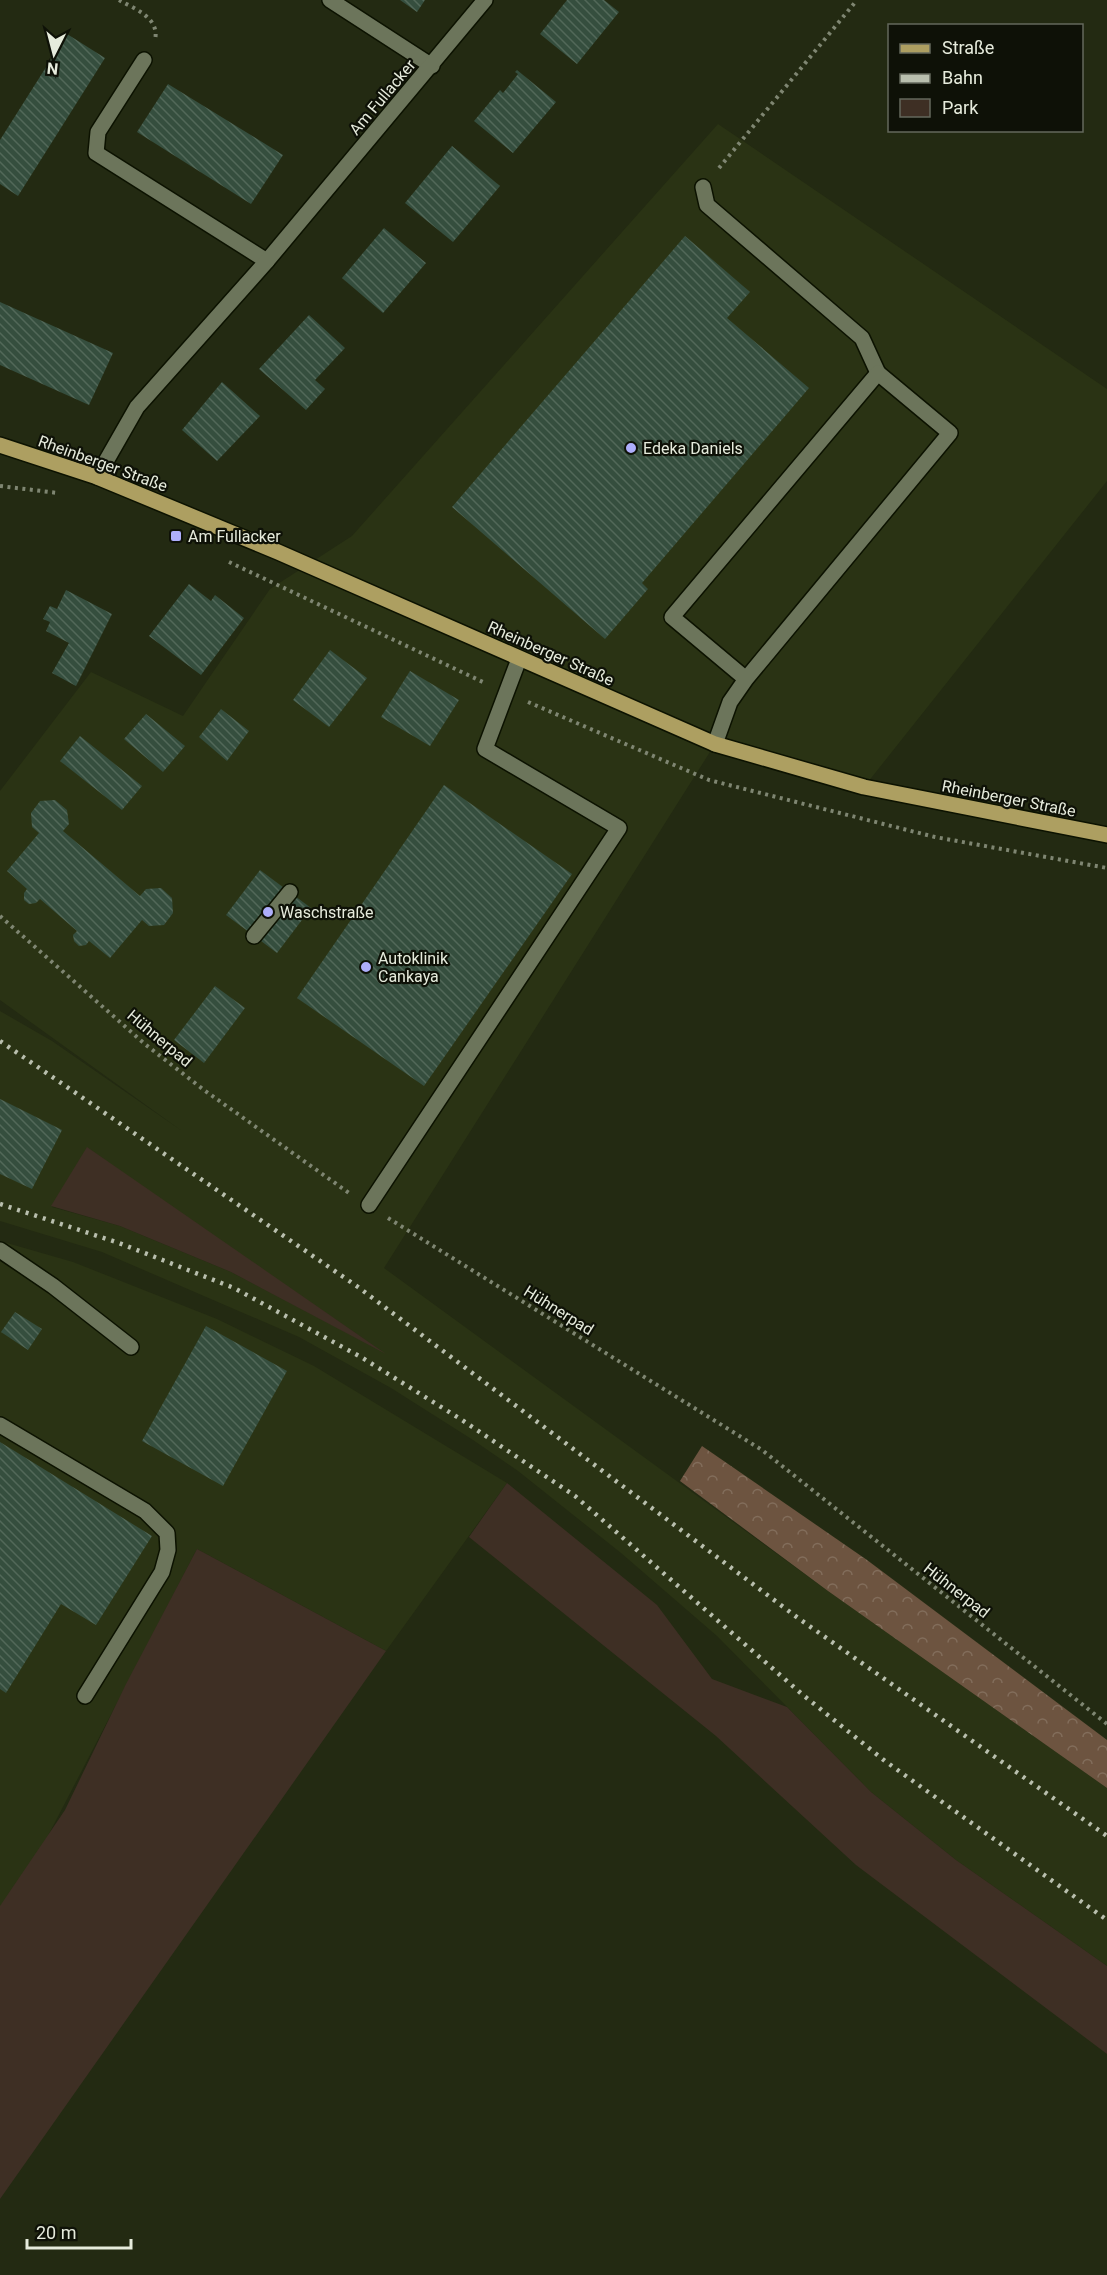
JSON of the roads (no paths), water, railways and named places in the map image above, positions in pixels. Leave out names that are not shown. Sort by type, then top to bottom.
[{"type":"main road","name":"Rheinberger Straße","points":[[0,445],[97,477],[278,552],[715,744],[875,789],[1107,835]]},
{"type":"street","name":"Am Fullacker","points":[[330,0],[432,66]]},
{"type":"street","name":"Am Fullacker","points":[[97,477],[137,407],[267,261],[485,0]]},
{"type":"street","points":[[144,60],[98,132],[96,153],[267,261]]},
{"type":"street","points":[[703,187],[707,205],[862,338],[878,373],[950,433],[746,679],[730,702],[715,744]]},
{"type":"street","points":[[746,679],[672,617],[878,373]]},
{"type":"street","points":[[369,1205],[619,828],[485,749],[519,659]]},
{"type":"street","points":[[254,936],[290,892]]},
{"type":"street","points":[[0,1250],[53,1286],[131,1347]]},
{"type":"street","points":[[0,1425],[145,1512],[167,1533],[168,1550],[162,1572],[85,1696]]},
{"type":"railway","points":[[0,1041],[358,1287],[798,1618],[1107,1836]]},
{"type":"railway","points":[[0,1204],[119,1243],[234,1288],[361,1357],[462,1420],[575,1496],[803,1695],[885,1761],[1107,1920]]},
{"type":"place","name":"Edeka Daniels","points":[[631,448]]},
{"type":"place","name":"Am Fullacker","points":[[176,536]]},
{"type":"place","name":"Waschstraße","points":[[268,912]]},
{"type":"place","name":"Autoklinik Cankaya","points":[[366,967]]}]
